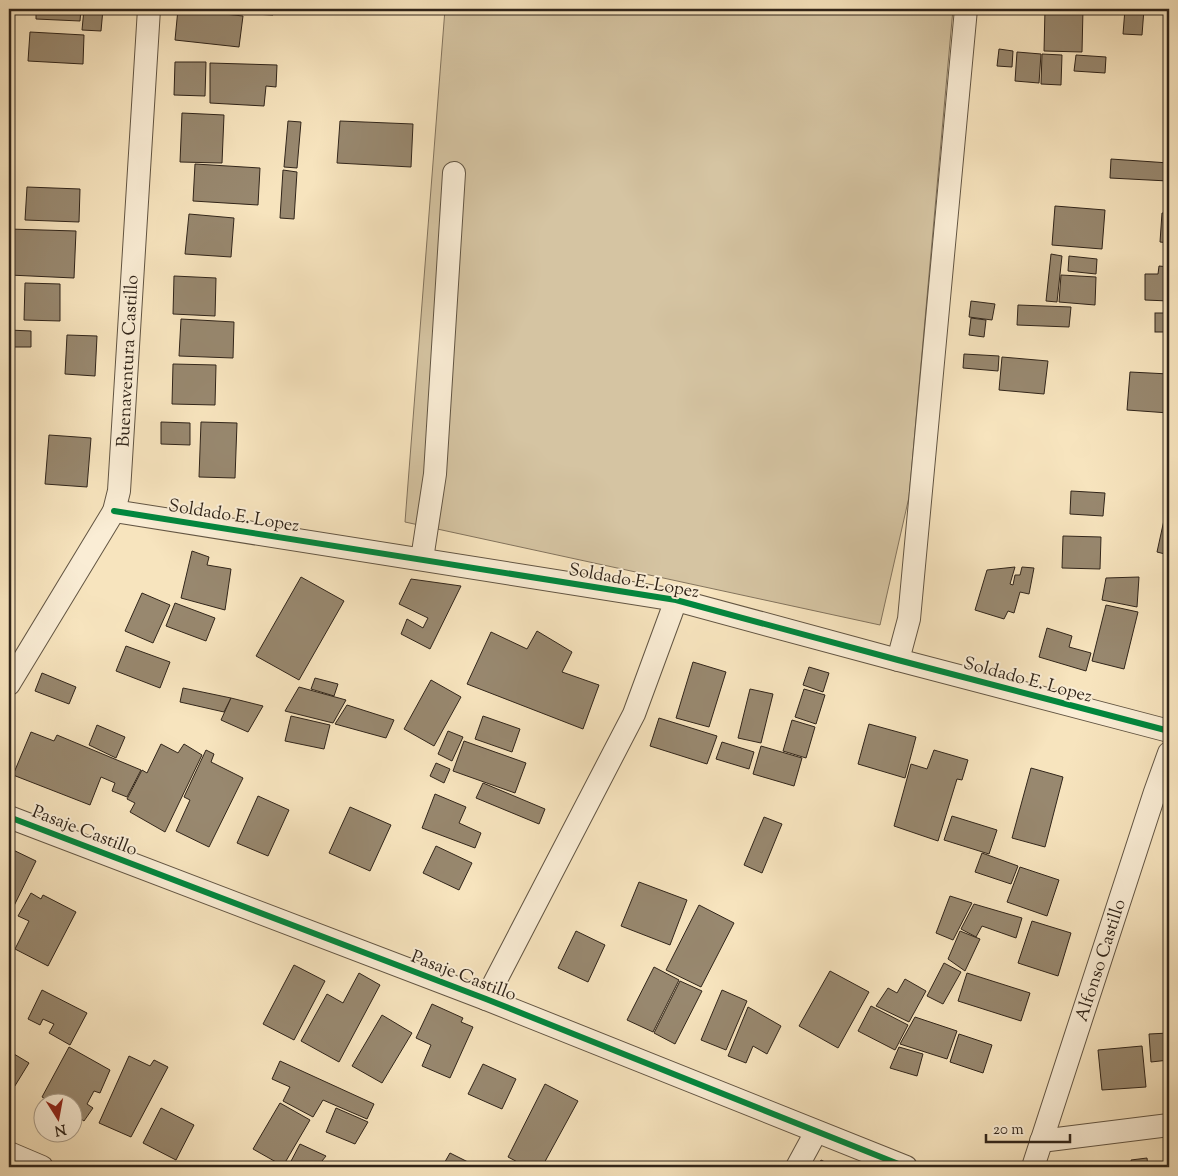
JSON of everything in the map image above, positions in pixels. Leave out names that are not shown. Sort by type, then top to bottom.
[{"type":"street","name":"Buenaventura Castillo","points":[[9,684],[114,511],[119,491],[149,9]]},
{"type":"street","points":[[898,660],[909,619],[966,9]]},
{"type":"street","points":[[422,559],[435,474],[454,173]]},
{"type":"street","name":"Soldado E. Lopez","points":[[114,511],[676,600],[1169,731]]},
{"type":"street","points":[[486,998],[634,714],[676,600]]},
{"type":"street","name":"Alfonso Castillo","points":[[1033,1167],[1162,792],[1169,753]]},
{"type":"street","name":"Pasaje Castillo","points":[[9,817],[486,998],[906,1167]]},
{"type":"street","points":[[1041,1141],[1169,1125]]},
{"type":"street","points":[[797,1167],[816,1132]]},
{"type":"street","points":[[9,1153],[42,1167]]},
{"type":"shaded area","points":[[445,9],[953,9],[909,497],[880,625],[405,522]]},
{"type":"building","points":[[36,9],[81,9],[80,21],[36,19]]},
{"type":"building","points":[[84,9],[103,9],[101,31],[82,30]]},
{"type":"building","points":[[178,9],[243,16],[239,47],[175,40]]},
{"type":"building","points":[[232,9],[273,9],[273,15],[232,13]]},
{"type":"building","points":[[1045,9],[1083,9],[1082,52],[1044,51]]},
{"type":"building","points":[[1125,9],[1144,9],[1142,35],[1123,34]]},
{"type":"building","points":[[30,32],[84,35],[83,64],[28,61]]},
{"type":"building","points":[[999,49],[1013,51],[1012,67],[997,66]]},
{"type":"building","points":[[1017,52],[1041,54],[1039,83],[1015,81]]},
{"type":"building","points":[[1042,54],[1062,55],[1061,85],[1041,84]]},
{"type":"building","points":[[1076,55],[1106,57],[1105,73],[1074,71]]},
{"type":"building","points":[[175,62],[206,62],[205,96],[174,95]]},
{"type":"building","points":[[210,63],[277,65],[276,87],[266,86],[264,106],[210,103]]},
{"type":"building","points":[[182,113],[224,115],[222,163],[180,162]]},
{"type":"building","points":[[288,121],[301,122],[297,168],[284,167]]},
{"type":"building","points":[[340,121],[413,124],[411,167],[337,163]]},
{"type":"building","points":[[1111,159],[1169,163],[1168,181],[1110,178]]},
{"type":"building","points":[[195,164],[260,168],[258,205],[193,201]]},
{"type":"building","points":[[283,170],[297,172],[294,219],[280,218]]},
{"type":"building","points":[[27,187],[80,189],[79,222],[25,220]]},
{"type":"building","points":[[1055,206],[1105,210],[1102,249],[1052,245]]},
{"type":"building","points":[[1162,213],[1169,213],[1169,243],[1160,242]]},
{"type":"building","points":[[189,214],[234,218],[231,257],[185,254]]},
{"type":"building","points":[[9,229],[76,231],[74,278],[9,275]]},
{"type":"building","points":[[1051,254],[1062,256],[1057,302],[1046,301]]},
{"type":"building","points":[[1069,256],[1097,259],[1096,274],[1068,271]]},
{"type":"building","points":[[1159,266],[1169,267],[1169,301],[1145,300],[1145,274],[1158,274]]},
{"type":"building","points":[[1061,275],[1096,277],[1095,305],[1059,302]]},
{"type":"building","points":[[174,276],[216,278],[215,316],[173,314]]},
{"type":"building","points":[[25,283],[60,284],[60,321],[24,320]]},
{"type":"building","points":[[971,301],[995,304],[992,320],[969,317]]},
{"type":"building","points":[[1018,305],[1071,307],[1069,327],[1017,325]]},
{"type":"building","points":[[1155,313],[1169,313],[1169,332],[1155,332]]},
{"type":"building","points":[[971,318],[986,320],[984,337],[969,335]]},
{"type":"building","points":[[181,319],[234,322],[233,358],[179,356]]},
{"type":"building","points":[[9,330],[31,331],[31,347],[9,347]]},
{"type":"building","points":[[67,335],[97,336],[95,376],[65,374]]},
{"type":"building","points":[[964,354],[999,356],[998,371],[963,368]]},
{"type":"building","points":[[1002,357],[1048,361],[1044,394],[999,390]]},
{"type":"building","points":[[173,364],[216,365],[215,405],[172,404]]},
{"type":"building","points":[[1130,372],[1169,374],[1169,413],[1127,410]]},
{"type":"building","points":[[161,422],[190,423],[190,445],[161,444]]},
{"type":"building","points":[[201,422],[237,423],[235,478],[199,477]]},
{"type":"building","points":[[49,435],[91,438],[87,487],[45,484]]},
{"type":"building","points":[[1071,491],[1105,493],[1103,516],[1070,514]]},
{"type":"building","points":[[1164,520],[1169,521],[1169,555],[1157,552]]},
{"type":"building","points":[[1063,536],[1101,537],[1100,569],[1062,568]]},
{"type":"building","points":[[192,551],[209,557],[207,565],[231,569],[225,610],[181,598]]},
{"type":"building","points":[[1015,567],[1010,584],[1013,585],[1015,575],[1020,575],[1022,567],[1034,568],[1029,594],[1020,592],[1014,613],[1008,611],[1004,619],[975,610],[987,570]]},
{"type":"building","points":[[301,577],[344,601],[299,680],[256,656]]},
{"type":"building","points":[[1139,577],[1137,607],[1102,600],[1106,578]]},
{"type":"building","points":[[411,579],[461,586],[430,649],[401,634],[407,619],[423,628],[428,618],[399,604]]},
{"type":"building","points":[[142,593],[170,605],[153,643],[125,631]]},
{"type":"building","points":[[175,603],[215,618],[206,641],[166,626]]},
{"type":"building","points":[[1106,605],[1138,612],[1124,669],[1092,661]]},
{"type":"building","points":[[1047,628],[1072,636],[1069,647],[1091,653],[1086,671],[1039,657]]},
{"type":"building","points":[[537,631],[572,652],[562,672],[599,685],[583,729],[467,684],[491,632],[527,649]]},
{"type":"building","points":[[126,646],[170,662],[160,688],[116,671]]},
{"type":"building","points":[[693,662],[726,672],[709,727],[676,718]]},
{"type":"building","points":[[809,667],[829,673],[823,692],[803,685]]},
{"type":"building","points":[[42,673],[76,687],[69,704],[35,691]]},
{"type":"building","points":[[315,678],[338,684],[334,696],[311,689]]},
{"type":"building","points":[[431,680],[461,697],[434,746],[404,729]]},
{"type":"building","points":[[299,687],[346,700],[333,723],[285,711]]},
{"type":"building","points":[[183,688],[231,698],[224,712],[180,702]]},
{"type":"building","points":[[750,689],[773,694],[761,743],[738,738]]},
{"type":"building","points":[[804,689],[825,695],[816,724],[795,717]]},
{"type":"building","points":[[231,698],[263,706],[248,732],[221,720]]},
{"type":"building","points":[[347,705],[394,720],[386,738],[335,724]]},
{"type":"building","points":[[291,716],[330,725],[324,749],[285,741]]},
{"type":"building","points":[[483,716],[520,729],[512,752],[475,739]]},
{"type":"building","points":[[659,718],[717,736],[707,764],[650,746]]},
{"type":"building","points":[[792,720],[815,727],[806,758],[783,751]]},
{"type":"building","points":[[869,724],[916,737],[905,778],[858,764]]},
{"type":"building","points":[[97,725],[125,737],[116,758],[89,745]]},
{"type":"building","points":[[448,731],[463,737],[452,761],[438,754]]},
{"type":"building","points":[[31,732],[54,741],[57,735],[141,770],[127,797],[112,791],[115,783],[101,777],[90,805],[13,775]]},
{"type":"building","points":[[464,741],[526,763],[515,793],[453,771]]},
{"type":"building","points":[[722,742],[754,752],[749,769],[716,759]]},
{"type":"building","points":[[161,744],[178,753],[184,744],[202,755],[165,832],[130,812],[135,803],[127,799],[142,770],[147,773]]},
{"type":"building","points":[[761,746],[802,758],[794,786],[753,774]]},
{"type":"building","points":[[206,750],[214,754],[211,762],[243,778],[209,847],[176,831],[190,800],[184,797]]},
{"type":"building","points":[[934,750],[968,760],[962,780],[957,779],[938,841],[894,826],[911,764],[927,769]]},
{"type":"building","points":[[436,763],[450,769],[444,783],[430,776]]},
{"type":"building","points":[[1031,768],[1063,777],[1045,847],[1012,838]]},
{"type":"building","points":[[483,783],[545,809],[539,824],[476,798]]},
{"type":"building","points":[[435,794],[466,807],[459,823],[481,833],[475,848],[422,828]]},
{"type":"building","points":[[258,796],[289,810],[268,856],[237,843]]},
{"type":"building","points":[[350,807],[391,825],[370,871],[329,853]]},
{"type":"building","points":[[952,816],[997,830],[989,854],[944,840]]},
{"type":"building","points":[[764,817],[782,824],[762,873],[744,865]]},
{"type":"building","points":[[436,846],[472,863],[459,890],[423,873]]},
{"type":"building","points":[[9,848],[36,861],[9,916]]},
{"type":"building","points":[[982,853],[1018,866],[1011,884],[975,872]]},
{"type":"building","points":[[1020,867],[1059,880],[1047,916],[1007,902]]},
{"type":"building","points":[[639,882],[687,900],[670,945],[621,926]]},
{"type":"building","points":[[31,893],[41,899],[43,895],[76,912],[48,966],[15,949],[29,921],[18,916]]},
{"type":"building","points":[[950,896],[972,903],[953,940],[936,933]]},
{"type":"building","points":[[974,904],[1022,918],[1016,938],[982,926],[976,937],[961,929]]},
{"type":"building","points":[[699,905],[734,923],[701,987],[666,970]]},
{"type":"building","points":[[1032,921],[1071,933],[1058,976],[1018,963]]},
{"type":"building","points":[[576,931],[605,945],[588,982],[558,968]]},
{"type":"building","points":[[960,931],[980,939],[965,971],[948,959]]},
{"type":"building","points":[[944,963],[961,972],[943,1004],[927,996]]},
{"type":"building","points":[[294,965],[325,981],[294,1040],[263,1024]]},
{"type":"building","points":[[1168,966],[1169,1031],[1167,1031]]},
{"type":"building","points":[[654,967],[679,980],[653,1032],[627,1020]]},
{"type":"building","points":[[830,971],[869,992],[838,1048],[799,1026]]},
{"type":"building","points":[[359,973],[380,985],[339,1062],[301,1041],[327,994],[343,1003]]},
{"type":"building","points":[[967,973],[1030,993],[1021,1021],[958,1001]]},
{"type":"building","points":[[905,979],[926,991],[909,1022],[876,1006],[888,988],[897,993]]},
{"type":"building","points":[[680,981],[702,991],[675,1044],[654,1033]]},
{"type":"building","points":[[42,990],[87,1013],[70,1045],[49,1033],[54,1024],[43,1019],[40,1025],[28,1019]]},
{"type":"building","points":[[722,990],[747,1001],[726,1050],[701,1040]]},
{"type":"building","points":[[432,1004],[463,1018],[461,1022],[473,1027],[450,1078],[422,1066],[431,1045],[416,1038]]},
{"type":"building","points":[[871,1006],[908,1025],[895,1050],[858,1031]]},
{"type":"building","points":[[748,1007],[781,1026],[767,1054],[753,1046],[746,1063],[728,1056]]},
{"type":"building","points":[[382,1015],[412,1033],[382,1083],[352,1066]]},
{"type":"building","points":[[915,1017],[957,1031],[947,1059],[900,1044]]},
{"type":"building","points":[[1169,1033],[1169,1060],[1151,1062],[1149,1034]]},
{"type":"building","points":[[959,1034],[992,1045],[983,1073],[950,1062]]},
{"type":"building","points":[[1142,1046],[1146,1087],[1102,1090],[1098,1050]]},
{"type":"building","points":[[69,1047],[110,1070],[100,1093],[94,1091],[87,1104],[93,1108],[84,1121],[82,1120],[82,1094],[44,1094]]},
{"type":"building","points":[[899,1047],[923,1054],[917,1076],[890,1068]]},
{"type":"building","points":[[9,1051],[29,1063],[13,1089],[9,1087]]},
{"type":"building","points":[[129,1056],[150,1066],[154,1060],[168,1067],[131,1137],[99,1123]]},
{"type":"building","points":[[280,1061],[374,1104],[367,1119],[323,1100],[313,1117],[283,1101],[290,1087],[272,1079]]},
{"type":"building","points":[[483,1064],[516,1079],[502,1109],[468,1094]]},
{"type":"building","points":[[545,1084],[578,1101],[542,1167],[527,1167],[508,1157]]},
{"type":"building","points":[[280,1103],[310,1120],[283,1166],[253,1149]]},
{"type":"building","points":[[161,1108],[194,1125],[176,1160],[143,1143]]},
{"type":"building","points":[[336,1108],[368,1122],[355,1144],[326,1132]]},
{"type":"building","points":[[300,1144],[326,1156],[322,1161],[334,1167],[288,1167]]},
{"type":"building","points":[[450,1153],[474,1165],[472,1167],[442,1167]]},
{"type":"building","points":[[1147,1158],[1148,1167],[1132,1167],[1131,1160]]},
{"type":"building","points":[[821,1160],[835,1167],[818,1167]]},
{"type":"cycle path","points":[[114,511],[676,600],[1169,731]]},
{"type":"cycle path","points":[[9,817],[486,999],[906,1167]]}]
